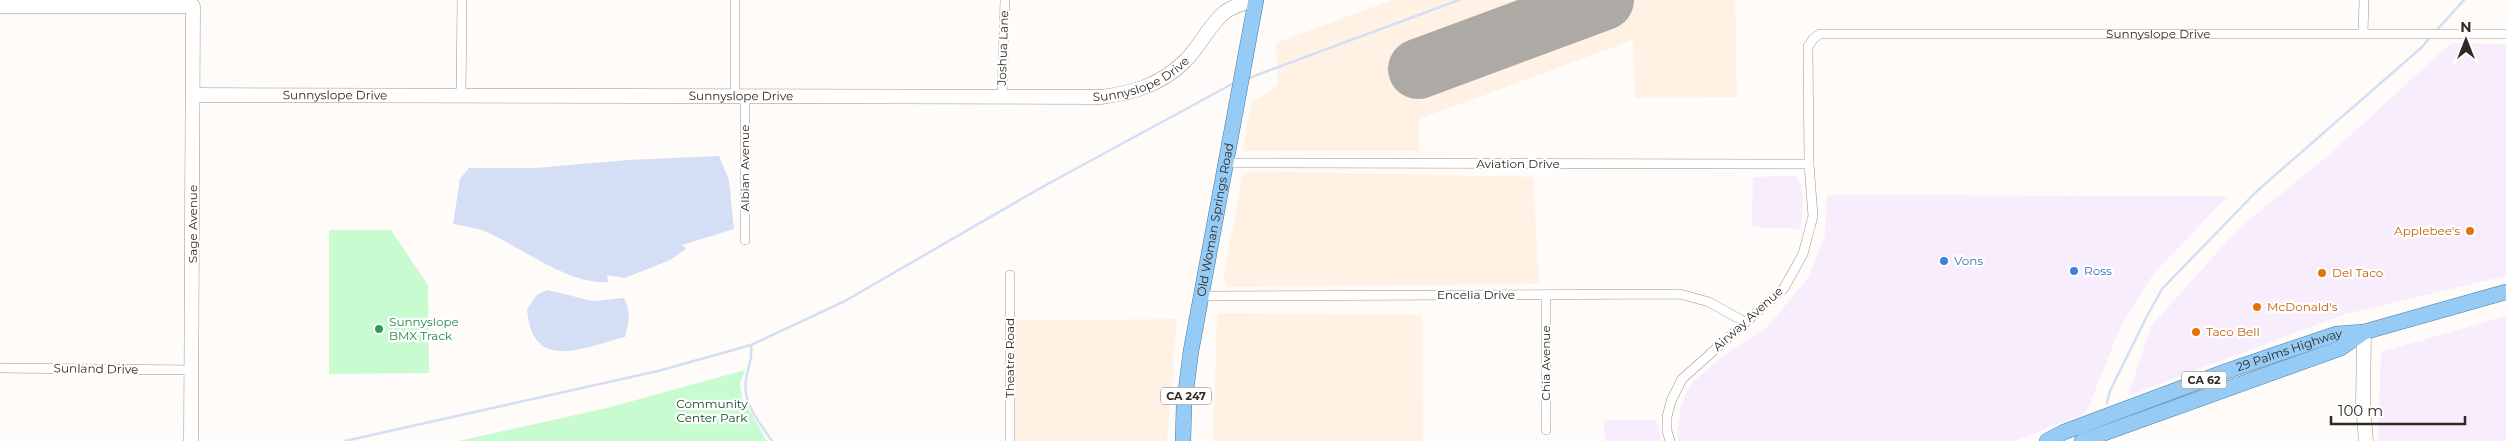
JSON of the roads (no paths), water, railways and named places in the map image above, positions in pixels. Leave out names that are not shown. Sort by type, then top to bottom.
[{"type":"main road","name":"Old Woman Springs Road","points":[[1183,441],[1184,405],[1191,351],[1254,0]]},
{"type":"main road","name":"29 Palms Highway","points":[[2047,441],[2064,432],[2227,371],[2336,334],[2364,332],[2506,292]]},
{"type":"main road","name":"29 Palms Highway","points":[[2082,441],[2341,348],[2364,332]]},
{"type":"street","points":[[461,96],[462,0]]},
{"type":"street","name":"Albian Avenue","points":[[735,0],[745,240]]},
{"type":"street","name":"Joshua Lane","points":[[1002,96],[1005,0]]},
{"type":"street","name":"Sunnyslope Drive","points":[[193,95],[1101,97],[1122,94],[1150,86],[1165,78],[1185,62],[1226,12],[1254,0]]},
{"type":"street","points":[[2364,0],[2364,33]]},
{"type":"street","name":"Sage Avenue","points":[[0,6],[193,6],[191,441]]},
{"type":"street","name":"Sunnyslope Drive","points":[[1813,39],[1820,34],[2506,34]]},
{"type":"street","name":"Airway Avenue","points":[[1670,441],[1667,431],[1667,417],[1671,401],[1682,379],[1784,288],[1803,254],[1813,216],[1809,164],[1808,47],[1813,39]]},
{"type":"street","name":"Aviation Drive","points":[[1226,163],[1809,164]]},
{"type":"street","name":"Theatre Road","points":[[1010,275],[1010,441]]},
{"type":"street","name":"Encelia Drive","points":[[1202,296],[1680,294],[1709,302],[1744,322]]},
{"type":"street","name":"Chia Avenue","points":[[1546,295],[1546,430]]},
{"type":"street","points":[[2364,332],[2363,405],[2366,441]]},
{"type":"street","name":"Sunland Drive","points":[[0,368],[192,370]]},
{"type":"water","points":[[719,156],[729,180],[734,229],[682,245],[686,249],[670,260],[625,278],[607,275],[608,282],[578,278],[546,264],[487,232],[453,224],[460,179],[469,168],[535,168],[628,160]]},
{"type":"water","points":[[547,290],[593,301],[624,298],[629,317],[625,337],[577,350],[562,351],[549,349],[539,342],[531,329],[527,309],[537,295]]},
{"type":"waterway","points":[[1249,78],[1459,0]]},
{"type":"waterway","points":[[2435,32],[2464,0]]},
{"type":"waterway","points":[[2147,316],[2162,289],[2257,191],[2422,47],[2431,36]]},
{"type":"waterway","points":[[345,441],[658,371],[751,345],[845,301],[1044,186],[1232,84]]},
{"type":"waterway","points":[[2107,403],[2110,391],[2146,318]]},
{"type":"waterway","points":[[751,345],[751,359],[745,388],[749,405],[772,441]]},
{"type":"place","name":"Applebee's","points":[[2470,231]]},
{"type":"place","name":"Vons","points":[[1944,261]]},
{"type":"place","name":"Ross","points":[[2074,271]]},
{"type":"place","name":"Del Taco","points":[[2322,273]]},
{"type":"place","name":"McDonald's","points":[[2257,307]]},
{"type":"place","name":"Sunnyslope BMX Track","points":[[379,329]]},
{"type":"place","name":"Taco Bell","points":[[2196,332]]},
{"type":"park label","name":"Community Center Park","points":[[712,411]]}]
